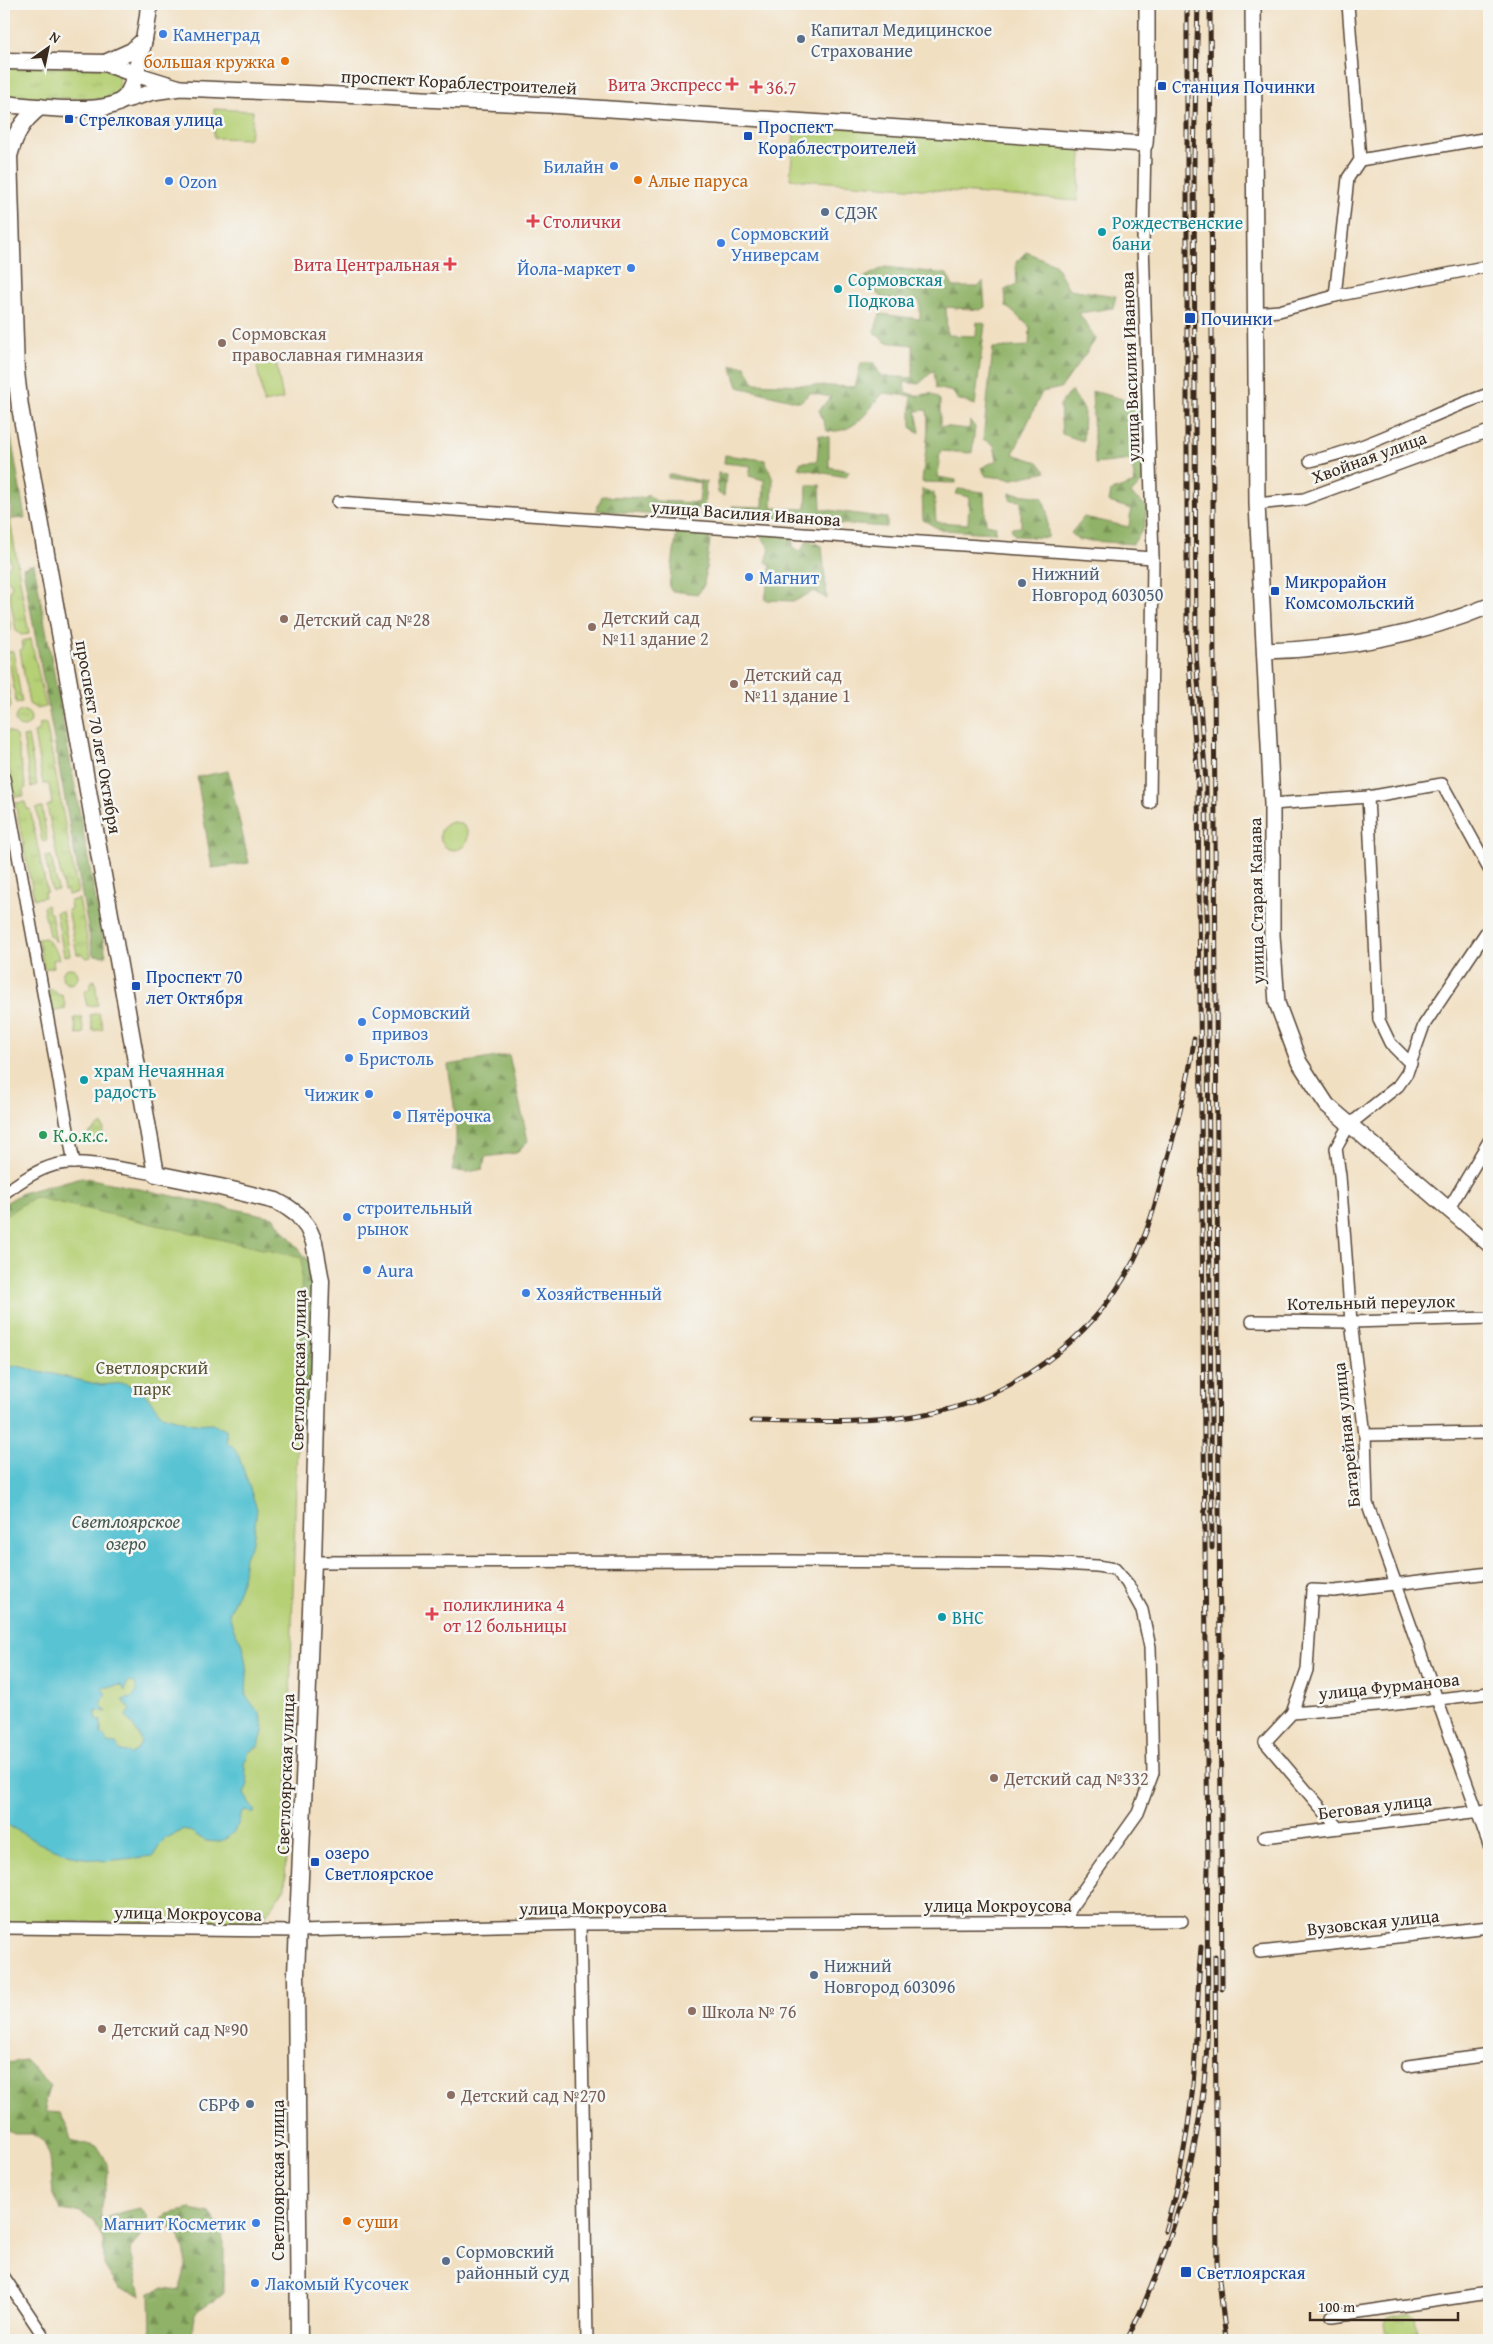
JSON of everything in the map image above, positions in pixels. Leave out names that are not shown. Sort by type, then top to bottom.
[{"type":"main road","points":[[4,104],[91,109],[111,106],[122,101],[128,93],[135,74],[144,40],[149,4]]},
{"type":"main road","points":[[105,63],[132,51],[144,40]]},
{"type":"main road","points":[[4,61],[105,63],[135,74]]},
{"type":"main road","name":"проспект 70 лет Октября","points":[[40,107],[26,118],[6,150],[16,372],[20,408],[156,1174]]},
{"type":"main road","name":"Светлоярская улица","points":[[156,1174],[276,1201],[298,1215],[308,1228],[314,1242],[321,1281],[313,1562],[296,1974],[299,2340]]},
{"type":"street","points":[[1145,144],[1147,110],[1147,4]]},
{"type":"street","name":"улица Старая Канава","points":[[1253,4],[1257,504],[1272,804],[1272,935],[1277,1003],[1299,1062],[1327,1105],[1489,1244]]},
{"type":"street","points":[[1335,296],[1348,178],[1360,160],[1348,4]]},
{"type":"street","points":[[135,74],[180,88]]},
{"type":"street","name":"проспект Кораблестроителей","points":[[122,101],[153,92],[180,88],[548,105],[1145,144]]},
{"type":"street","points":[[1360,160],[1489,138]]},
{"type":"street","name":"улица Василия Иванова","points":[[1145,144],[1143,243],[1153,558],[1150,803]]},
{"type":"street","points":[[1255,313],[1279,311],[1335,296],[1489,266]]},
{"type":"street","name":"Хвойная улица","points":[[1310,461],[1340,455],[1464,402],[1489,394]]},
{"type":"street","name":"Хвойная улица","points":[[1257,504],[1304,499],[1489,431]]},
{"type":"street","name":"улица Василия Иванова","points":[[338,502],[1153,558]]},
{"type":"street","points":[[1265,651],[1297,650],[1384,638],[1489,606]]},
{"type":"street","points":[[4,778],[74,1163]]},
{"type":"street","points":[[1272,804],[1368,797],[1442,784],[1489,869]]},
{"type":"street","points":[[1368,797],[1379,1020],[1390,1043],[1411,1064]]},
{"type":"street","points":[[1349,1125],[1398,1086],[1408,1073],[1424,1025],[1489,928]]},
{"type":"street","name":"Батарейная улица","points":[[1349,1125],[1336,1148],[1340,1176],[1351,1322],[1365,1435],[1368,1503],[1437,1699],[1483,1811],[1489,1845]]},
{"type":"street","points":[[1448,1210],[1489,1141]]},
{"type":"street","points":[[4,1193],[31,1175],[54,1165],[74,1163],[156,1174]]},
{"type":"street","name":"Котельный переулок","points":[[1252,1320],[1351,1322],[1489,1318]]},
{"type":"street","points":[[1365,1435],[1489,1433]]},
{"type":"street","points":[[313,1562],[789,1560],[1042,1563],[1116,1569],[1127,1583],[1142,1610],[1150,1647],[1153,1773],[1138,1813],[1069,1910],[1068,1922]]},
{"type":"street","points":[[1338,1828],[1265,1742],[1292,1713],[1308,1670],[1312,1590],[1334,1591],[1489,1573]]},
{"type":"street","name":"улица Фурманова","points":[[1292,1713],[1489,1693]]},
{"type":"street","name":"Беговая улица","points":[[1264,1837],[1483,1811]]},
{"type":"street","name":"улица Мокроусова","points":[[4,1928],[298,1931],[580,1924],[1182,1921]]},
{"type":"street","points":[[580,1924],[587,2340]]},
{"type":"street","name":"Вузовская улица","points":[[1260,1952],[1489,1927]]},
{"type":"street","points":[[1408,2066],[1489,2055]]},
{"type":"street","points":[[4,2277],[46,2340]]},
{"type":"street","points":[[1332,2316],[1489,2293]]},
{"type":"green space","points":[[4,66],[104,68],[118,75],[120,86],[116,94],[105,99],[4,97]]},
{"type":"green space","points":[[214,109],[253,111],[250,139],[214,138]]},
{"type":"green space","points":[[795,121],[1082,140],[1078,201],[790,179]]},
{"type":"green space","points":[[1026,252],[1055,264],[1069,289],[1116,296],[1113,308],[1079,313],[1096,339],[1061,388],[1042,392],[1013,454],[1038,462],[1046,472],[1013,479],[986,476],[981,468],[997,460],[994,445],[983,439],[993,348],[1029,346],[1030,327],[1006,306],[1005,290],[1017,284],[1016,262]]},
{"type":"green space","points":[[885,267],[947,274],[953,287],[978,287],[983,282],[985,307],[980,310],[946,307],[947,335],[976,336],[977,322],[985,324],[975,405],[957,399],[953,392],[936,388],[934,370],[919,384],[904,382],[905,392],[917,396],[931,393],[940,400],[940,426],[969,429],[970,421],[975,427],[972,453],[940,451],[938,477],[956,480],[956,483],[922,482],[927,437],[927,410],[916,411],[920,432],[916,432],[911,427],[911,396],[883,393],[866,414],[853,425],[837,431],[827,431],[819,410],[831,397],[810,393],[800,402],[738,387],[731,365],[745,366],[754,383],[855,387],[861,363],[874,363],[881,376],[913,378],[913,345],[885,342],[874,332],[880,314],[920,319],[920,301],[887,299],[875,292],[870,286],[865,277]]},
{"type":"green space","points":[[276,362],[283,399],[264,403],[257,366]]},
{"type":"green space","points":[[1071,390],[1084,409],[1083,441],[1062,434],[1060,405]]},
{"type":"green space","points":[[1092,391],[1142,404],[1144,480],[1131,494],[1147,507],[1144,528],[1133,544],[1079,540],[1071,533],[1084,517],[1129,527],[1131,509],[1109,502],[1111,491],[1135,483],[1131,460],[1095,464]]},
{"type":"green space","points":[[8,420],[25,518],[12,519],[4,447],[4,421]]},
{"type":"green space","points":[[819,435],[829,437],[829,467],[849,471],[846,477],[798,468],[801,462],[817,461]]},
{"type":"green space","points":[[725,455],[765,460],[773,479],[772,508],[806,509],[807,485],[820,485],[821,509],[887,518],[887,527],[736,517],[732,506],[763,507],[764,480],[749,476],[751,466],[724,463]]},
{"type":"green space","points":[[718,473],[726,474],[724,496],[718,493]]},
{"type":"green space","points":[[668,474],[706,482],[704,506],[681,517],[596,510],[602,496],[645,498],[647,494],[656,501],[699,503],[701,483],[668,478]]},
{"type":"green space","points":[[4,483],[29,634],[21,635],[16,631],[9,592],[12,585],[7,579],[6,571],[11,563],[8,555],[4,552]]},
{"type":"green space","points":[[922,489],[934,493],[936,522],[968,524],[969,497],[956,494],[958,489],[984,492],[986,524],[996,526],[995,533],[941,530],[923,520]]},
{"type":"green space","points":[[1010,493],[1042,497],[1047,512],[1048,538],[1015,536],[1011,528],[1021,527],[1021,501],[1010,500]]},
{"type":"green space","points":[[677,531],[711,532],[704,585],[698,594],[672,591],[669,587]]},
{"type":"green space","points":[[759,533],[793,537],[793,549],[801,551],[807,540],[822,546],[827,599],[814,591],[795,601],[765,600],[771,565],[766,562],[770,549]]},
{"type":"green space","points":[[34,564],[106,956],[93,955],[23,568]]},
{"type":"green space","points":[[4,593],[11,630],[4,632]]},
{"type":"green space","points":[[31,639],[46,707],[37,709],[29,704],[20,650],[23,649],[22,641]]},
{"type":"green space","points":[[13,651],[22,702],[16,703],[8,652]]},
{"type":"green space","points":[[4,662],[11,706],[6,715],[4,715]]},
{"type":"green space","points":[[23,711],[29,713],[31,719],[29,725],[23,727],[17,725],[15,719],[17,713]]},
{"type":"green space","points":[[46,723],[78,893],[68,895],[67,890],[64,891],[47,806],[52,804],[49,784],[43,784],[34,733],[40,728],[39,724]]},
{"type":"green space","points":[[9,731],[16,736],[26,788],[23,789],[24,796],[15,797],[4,744],[4,732]]},
{"type":"green space","points":[[28,736],[37,785],[31,787],[23,737]]},
{"type":"green space","points":[[228,771],[249,863],[212,868],[197,777]]},
{"type":"green space","points":[[25,802],[27,809],[30,809],[47,892],[44,893],[45,897],[34,899],[15,803]]},
{"type":"green space","points":[[42,807],[47,840],[42,841],[36,808]]},
{"type":"green space","points":[[454,822],[464,826],[468,836],[464,846],[454,850],[444,846],[440,836],[444,826]]},
{"type":"green space","points":[[51,856],[58,890],[52,891],[45,857]]},
{"type":"green space","points":[[79,899],[91,957],[87,958],[82,954],[77,954],[68,910],[71,909],[70,901]]},
{"type":"green space","points":[[47,905],[49,913],[51,913],[56,942],[49,935],[43,907]]},
{"type":"green space","points":[[62,911],[70,955],[64,956],[56,912]]},
{"type":"green space","points":[[46,938],[57,952],[59,959],[53,960],[54,967],[44,969],[38,939]]},
{"type":"green space","points":[[67,968],[73,968],[78,973],[76,982],[67,984],[62,979],[62,973]]},
{"type":"green space","points":[[95,980],[98,1005],[87,1006],[84,992],[90,988],[90,982]]},
{"type":"green space","points":[[53,989],[57,994],[63,996],[66,1009],[50,1012],[46,990]]},
{"type":"green space","points":[[99,1013],[103,1029],[93,1031],[90,1015]]},
{"type":"green space","points":[[81,1016],[84,1033],[77,1035],[74,1018]]},
{"type":"green space","points":[[509,1055],[528,1141],[516,1153],[485,1157],[483,1169],[468,1172],[452,1171],[455,1158],[456,1131],[448,1065]]},
{"type":"green space","points":[[102,1124],[104,1130],[101,1137],[90,1138],[88,1134]]},
{"type":"green space","points":[[82,1177],[273,1217],[312,1265],[313,1419],[292,1424],[4,1228],[4,1204],[22,1193]]},
{"type":"green space","name":"Светлоярский парк","points":[[34,1197],[302,1258],[285,1887],[262,1921],[4,1923],[4,1216]]},
{"type":"green space","points":[[25,2060],[50,2085],[45,2101],[47,2112],[60,2113],[67,2126],[71,2140],[98,2147],[105,2158],[108,2172],[101,2207],[102,2220],[119,2213],[140,2208],[148,2217],[145,2231],[130,2249],[141,2295],[119,2289],[104,2265],[103,2240],[94,2220],[81,2213],[61,2210],[53,2195],[50,2157],[44,2142],[33,2134],[14,2134],[4,2128],[4,2069],[7,2063]]},
{"type":"green space","points":[[191,2209],[209,2213],[221,2229],[224,2244],[224,2293],[196,2313],[193,2340],[151,2340],[150,2292],[162,2288],[179,2290],[185,2264],[183,2245],[180,2239],[162,2218],[168,2214]]},
{"type":"green space","points":[[1410,2313],[1415,2316],[1419,2340],[1388,2340],[1385,2323],[1388,2318]]},
{"type":"water","name":"Светлоярское озеро","points":[[17,1366],[101,1385],[124,1383],[141,1389],[162,1415],[193,1424],[210,1423],[226,1430],[227,1442],[234,1448],[239,1457],[257,1509],[253,1541],[245,1557],[242,1581],[229,1614],[234,1630],[243,1645],[247,1674],[246,1696],[260,1714],[264,1728],[259,1746],[249,1752],[244,1764],[248,1784],[244,1794],[255,1812],[252,1814],[246,1810],[242,1812],[235,1830],[221,1841],[207,1841],[183,1829],[164,1839],[153,1856],[105,1861],[77,1857],[41,1844],[4,1823],[4,1367]],"holes":[[[127,1682],[135,1683],[137,1692],[131,1698],[122,1700],[130,1709],[126,1716],[139,1735],[141,1742],[137,1750],[131,1754],[120,1750],[116,1744],[108,1743],[105,1737],[101,1735],[101,1720],[98,1720],[96,1710],[107,1712],[100,1704],[106,1694],[102,1688],[121,1685],[125,1691]]]},
{"type":"railway","points":[[1127,2340],[1158,2269],[1183,2195],[1199,2118],[1207,2041],[1208,1869],[1198,783],[1187,633],[1187,4]]},
{"type":"railway","points":[[1198,4],[1194,157],[1196,655],[1206,782],[1212,1548]]},
{"type":"railway","points":[[1210,4],[1222,1989]]},
{"type":"railway","points":[[752,1421],[882,1421],[925,1415],[957,1407],[1017,1380],[1045,1362],[1071,1341],[1094,1318],[1115,1292],[1132,1264],[1145,1236],[1178,1120],[1194,1039]]},
{"type":"railway","points":[[1165,2231],[1179,2177],[1191,2103],[1201,1947]]},
{"type":"railway","points":[[1215,1956],[1217,2262],[1226,2340]]},
{"type":"place","name":"Камнеград","points":[[163,34]]},
{"type":"place","name":"Капитал Медицинское Страхование","points":[[801,39]]},
{"type":"place","name":"большая кружка","points":[[285,61]]},
{"type":"place","name":"Вита Экспресс","points":[[732,84]]},
{"type":"place","name":"Станция Починки","points":[[1162,86]]},
{"type":"place","name":"36.7","points":[[756,87]]},
{"type":"place","name":"Стрелковая улица","points":[[69,119]]},
{"type":"place","name":"Проспект Кораблестроителей","points":[[748,136]]},
{"type":"place","name":"Билайн","points":[[614,166]]},
{"type":"place","name":"Алые паруса","points":[[638,180]]},
{"type":"place","name":"Ozon","points":[[169,181]]},
{"type":"place","name":"СДЭК","points":[[825,212]]},
{"type":"place","name":"Столички","points":[[533,221]]},
{"type":"place","name":"Рождественские бани","points":[[1102,232]]},
{"type":"place","name":"Сормовский Универсам","points":[[721,243]]},
{"type":"place","name":"Вита Центральная","points":[[450,264]]},
{"type":"place","name":"Йола-маркет","points":[[631,268]]},
{"type":"place","name":"Сормовская Подкова","points":[[838,289]]},
{"type":"place","name":"Починки","points":[[1190,318]]},
{"type":"place","name":"Сормовская православная гимназия","points":[[222,343]]},
{"type":"place","name":"Магнит","points":[[749,577]]},
{"type":"place","name":"Нижний Новгород 603050","points":[[1022,583]]},
{"type":"place","name":"Микрорайон Комсомольский","points":[[1275,591]]},
{"type":"place","name":"Детский сад №28","points":[[284,619]]},
{"type":"place","name":"Детский сад №11 здание 2","points":[[592,627]]},
{"type":"place","name":"Детский сад №11 здание 1","points":[[734,684]]},
{"type":"place","name":"Проспект 70 лет Октября","points":[[136,986]]},
{"type":"place","name":"Сормовский привоз","points":[[362,1022]]},
{"type":"place","name":"Бристоль","points":[[349,1058]]},
{"type":"place","name":"храм Нечаянная радость","points":[[84,1080]]},
{"type":"place","name":"Чижик","points":[[369,1094]]},
{"type":"place","name":"Пятёрочка","points":[[397,1115]]},
{"type":"place","name":"К.о.к.с.","points":[[43,1135]]},
{"type":"place","name":"строительный рынок","points":[[347,1217]]},
{"type":"place","name":"Aura","points":[[367,1270]]},
{"type":"place","name":"Хозяйственный","points":[[526,1293]]},
{"type":"place","name":"поликлиника 4 от 12 больницы","points":[[432,1614]]},
{"type":"place","name":"ВНС","points":[[942,1617]]},
{"type":"place","name":"Детский сад №332","points":[[994,1778]]},
{"type":"place","name":"озеро Светлоярское","points":[[315,1862]]},
{"type":"place","name":"Нижний Новгород 603096","points":[[814,1975]]},
{"type":"place","name":"Школа № 76","points":[[692,2011]]},
{"type":"place","name":"Детский сад №90","points":[[102,2029]]},
{"type":"place","name":"Детский сад №270","points":[[451,2095]]},
{"type":"place","name":"СБРФ","points":[[250,2104]]},
{"type":"place","name":"суши","points":[[347,2221]]},
{"type":"place","name":"Магнит Косметик","points":[[256,2223]]},
{"type":"place","name":"Сормовский районный суд","points":[[446,2261]]},
{"type":"place","name":"Светлоярская","points":[[1186,2272]]},
{"type":"place","name":"Лакомый Кусочек","points":[[255,2283]]}]
